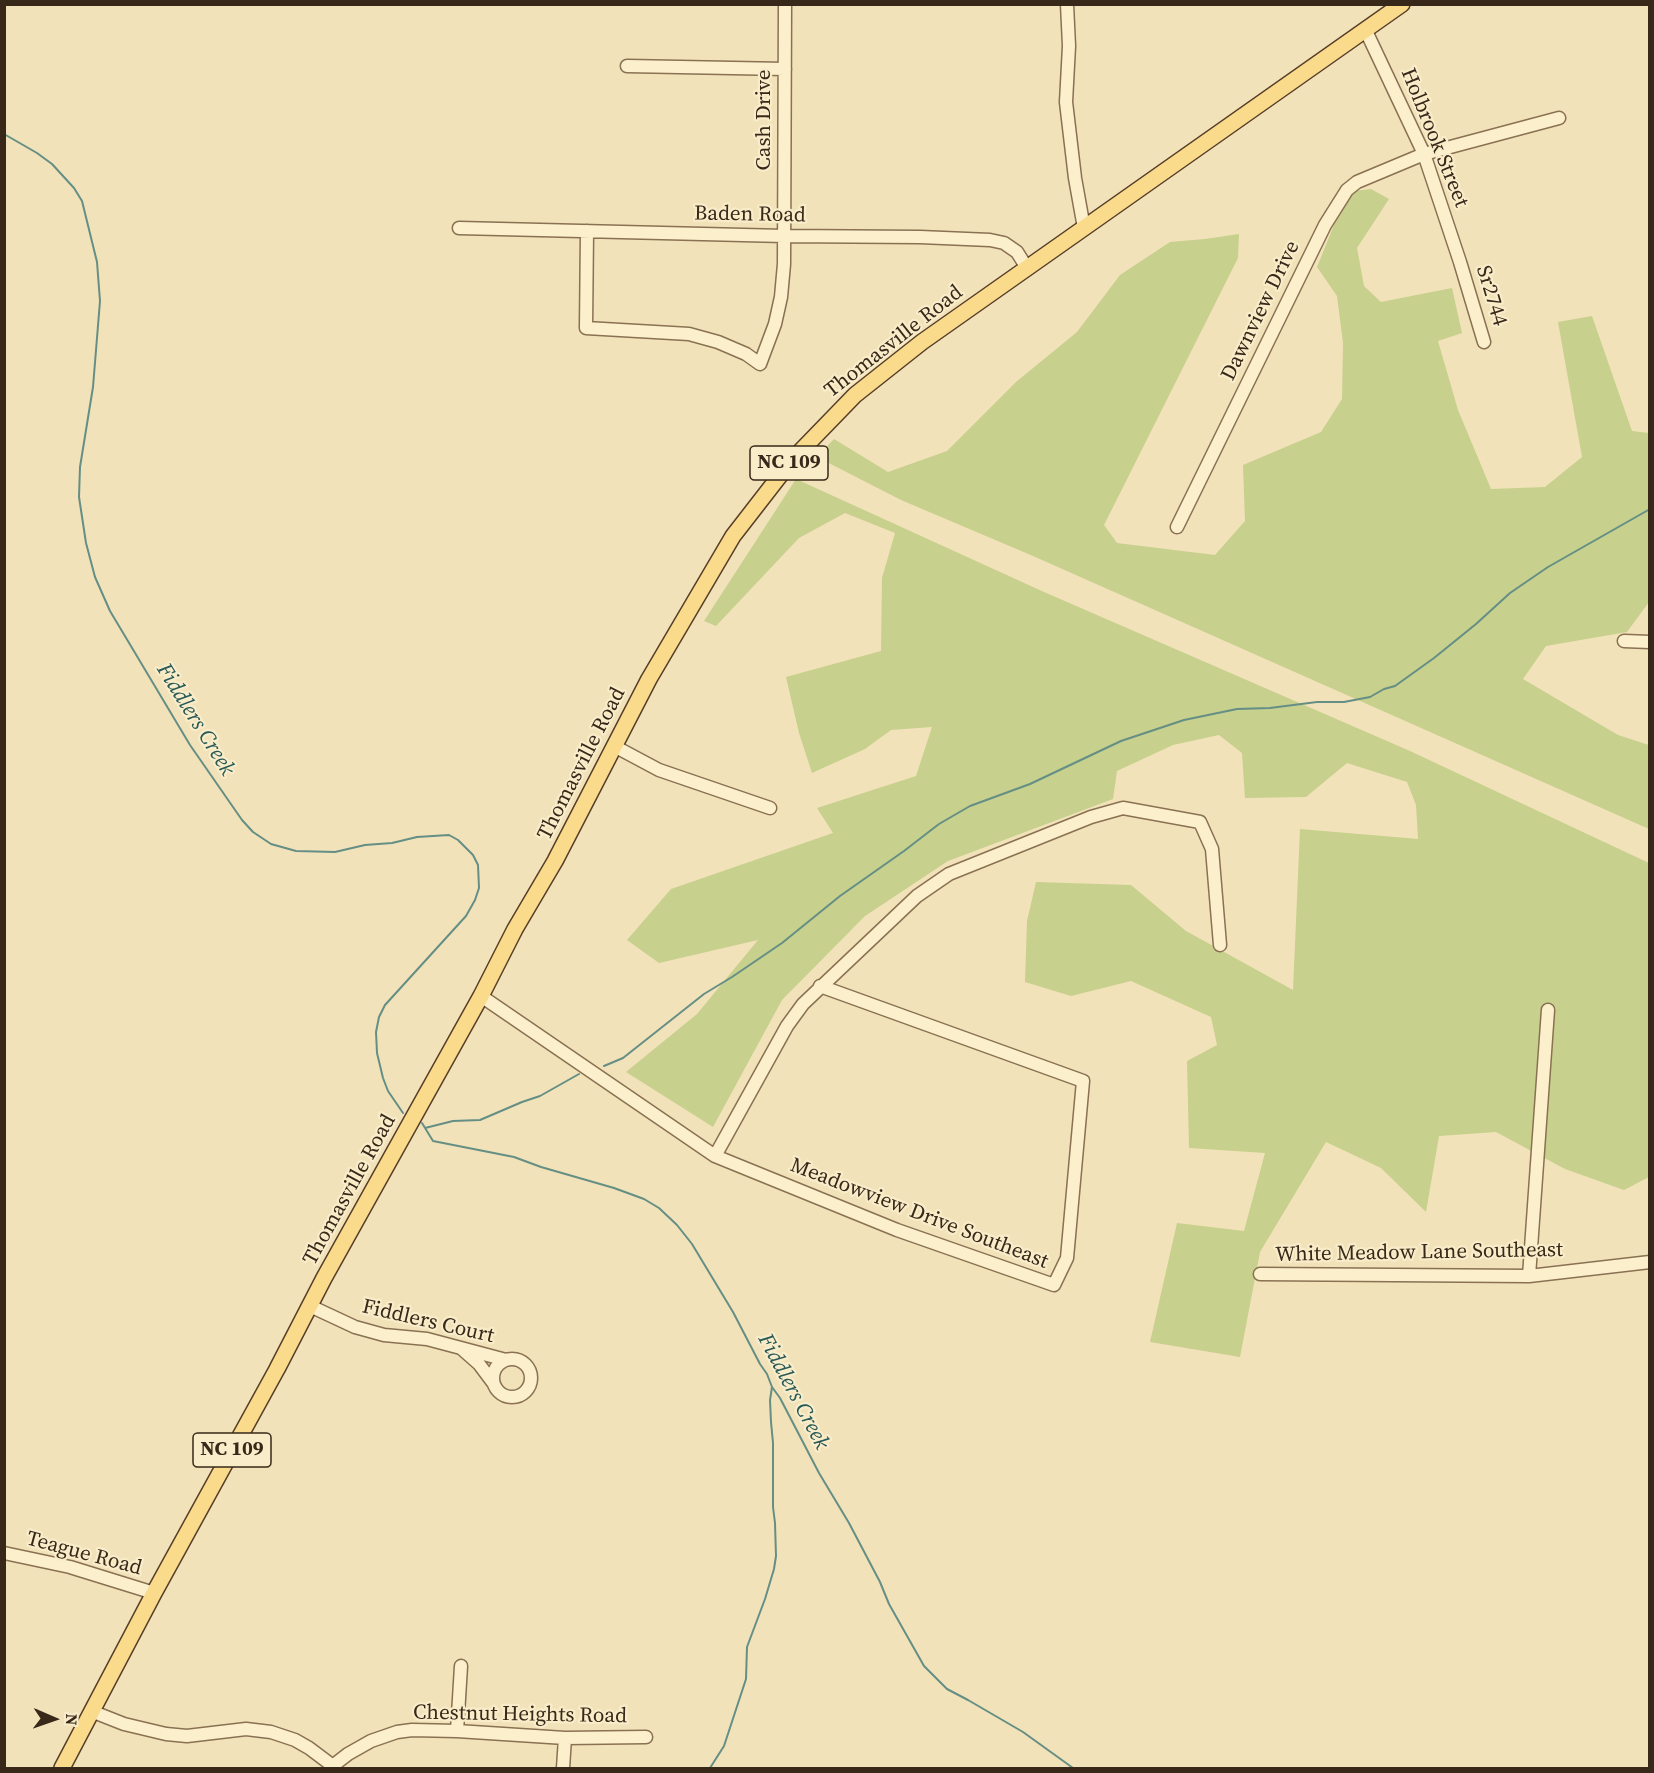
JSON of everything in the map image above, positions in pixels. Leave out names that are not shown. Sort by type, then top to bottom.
[{"type":"main road","name":"Thomasville Road","points":[[62,1768],[153,1593],[481,996],[515,929],[555,861],[649,679],[734,536],[792,460],[855,395],[922,342],[1402,4]]},
{"type":"street","name":"Cash Drive","points":[[587,231],[586,328],[689,334],[718,342],[746,354],[760,364],[775,324],[781,297],[784,264],[785,4]]},
{"type":"street","points":[[1067,4],[1069,46],[1066,102],[1075,178],[1084,228]]},
{"type":"street","name":"Holbrook Street","points":[[1366,31],[1424,154],[1460,262]]},
{"type":"street","points":[[627,66],[785,69]]},
{"type":"street","name":"Dawnview Drive","points":[[1177,527],[1325,225],[1347,190],[1357,182],[1424,154],[1559,118]]},
{"type":"street","name":"Baden Road","points":[[459,228],[990,240],[1004,243],[1017,252],[1027,268]]},
{"type":"street","name":"Sr2744","points":[[1460,262],[1485,342]]},
{"type":"street","points":[[1624,641],[1650,642]]},
{"type":"street","points":[[614,746],[659,770],[770,808]]},
{"type":"street","points":[[715,1156],[787,1026],[803,1004],[917,896],[949,874],[1090,817],[1123,808],[1200,822],[1212,849],[1220,945]]},
{"type":"street","name":"Meadowview Drive Southeast","points":[[481,996],[715,1156],[897,1230],[1054,1285],[1067,1258],[1083,1081],[820,986]]},
{"type":"street","points":[[1529,1276],[1548,1010]]},
{"type":"street","name":"White Meadow Lane Southeast","points":[[1260,1274],[1529,1276],[1650,1262]]},
{"type":"street","name":"Fiddlers Court","points":[[310,1306],[355,1327],[384,1335],[427,1339],[506,1360]]},
{"type":"street","points":[[462,1349],[494,1384]]},
{"type":"street","name":"Fiddlers Court","points":[[511,1358],[519,1359],[527,1364],[531,1372],[532,1380],[529,1389],[523,1395],[514,1398],[498,1392],[494,1384],[493,1376],[496,1367],[511,1358]]},
{"type":"street","name":"Teague Road","points":[[4,1553],[70,1567],[153,1593]]},
{"type":"street","points":[[457,1731],[461,1666]]},
{"type":"street","points":[[91,1711],[124,1724],[166,1734],[187,1736],[246,1730],[271,1732],[295,1740],[309,1748],[332,1767]]},
{"type":"street","name":"Chestnut Heights Road","points":[[332,1767],[355,1750],[385,1736],[412,1730],[565,1738],[646,1737]]},
{"type":"street","points":[[563,1768],[565,1738]]},
{"type":"green space","points":[[1371,189],[1389,199],[1357,248],[1364,286],[1381,302],[1452,288],[1462,333],[1438,341],[1458,410],[1491,489],[1545,487],[1582,457],[1558,322],[1592,316],[1632,431],[1649,433],[1649,602],[1627,632],[1546,646],[1523,679],[1618,735],[1649,745],[1649,829],[1033,556],[901,500],[817,457],[834,439],[888,472],[947,451],[1016,382],[1077,332],[1120,275],[1170,242],[1239,234],[1238,258],[1104,525],[1117,543],[1215,555],[1245,521],[1243,465],[1321,432],[1342,399],[1343,343],[1337,296],[1317,267],[1334,225],[1354,191]]},
{"type":"green space","points":[[796,479],[1044,592],[1410,751],[1649,863],[1649,1177],[1624,1190],[1565,1169],[1496,1132],[1439,1136],[1426,1212],[1381,1168],[1326,1142],[1260,1252],[1240,1357],[1150,1342],[1177,1223],[1244,1231],[1265,1153],[1189,1148],[1187,1061],[1217,1045],[1211,1017],[1131,981],[1071,996],[1025,982],[1027,921],[1036,882],[1131,885],[1186,931],[1293,990],[1300,829],[1418,839],[1416,805],[1407,782],[1347,763],[1306,797],[1245,798],[1242,753],[1219,735],[1173,745],[1117,771],[1113,799],[948,861],[865,916],[782,1000],[713,1127],[626,1072],[697,1014],[758,940],[659,963],[627,940],[671,889],[833,833],[817,808],[916,776],[932,727],[891,730],[865,749],[812,773],[799,733],[786,677],[881,651],[882,578],[895,533],[845,513],[799,538],[716,626],[704,621]]},
{"type":"waterway","name":"Fiddlers Creek","points":[[4,134],[52,164],[74,188],[82,201],[97,262],[100,301],[93,387],[80,467],[79,497],[86,543],[95,577],[110,611],[190,745],[242,820],[253,832],[271,844],[296,851],[335,852],[417,837],[449,835],[458,840],[473,855],[478,865],[479,888],[466,916],[385,1005],[379,1017],[376,1032],[377,1053],[383,1078],[388,1091],[403,1113]]},
{"type":"waterway","points":[[604,1066],[623,1058],[704,994],[782,943],[840,896],[939,824],[970,806],[1030,784],[1121,741],[1184,720],[1237,709],[1344,702],[1370,697],[1395,686],[1434,658],[1510,593],[1548,567],[1650,509]]},
{"type":"waterway","points":[[425,1128],[453,1121],[480,1120],[540,1096],[579,1074]]},
{"type":"waterway","name":"Fiddlers Creek","points":[[422,1123],[433,1141],[514,1157],[614,1188],[644,1199],[659,1208],[677,1225],[692,1244],[733,1312],[819,1473],[849,1523],[889,1604],[924,1666],[947,1689],[1023,1732],[1073,1768]]},
{"type":"waterway","points":[[710,1768],[724,1746],[746,1679],[747,1647],[774,1569],[776,1556],[770,1400],[772,1387]]}]
